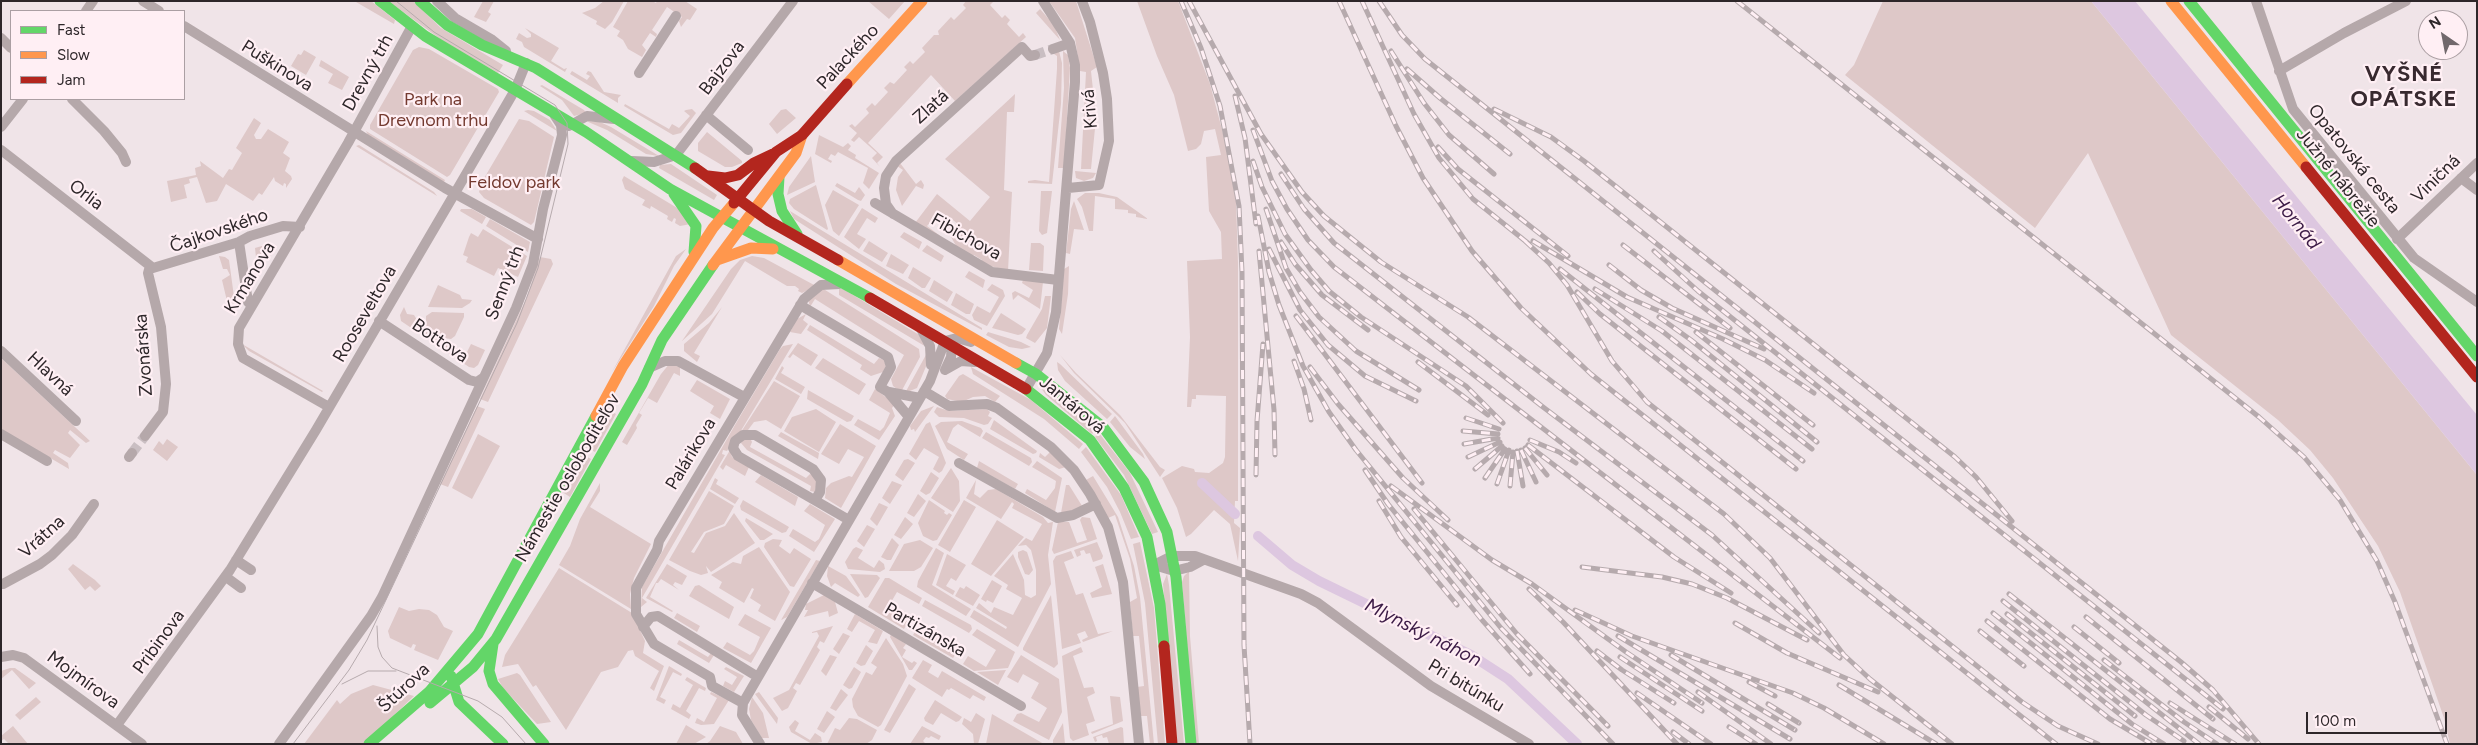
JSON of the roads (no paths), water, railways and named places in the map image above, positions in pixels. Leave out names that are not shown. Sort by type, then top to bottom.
[{"type":"main road","points":[[380,1],[412,26],[628,160],[670,189],[710,210],[738,214]]},
{"type":"main road","points":[[420,1],[447,25],[482,45],[526,64],[676,155],[706,175],[725,191],[738,214],[731,241],[717,260]]},
{"type":"main road","name":"Južné nábrežie","points":[[2171,1],[2477,377]]},
{"type":"main road","name":"Južné nábrežie","points":[[2189,1],[2476,355]]},
{"type":"main road","name":"Palackého","points":[[738,214],[749,187],[776,152],[802,135],[922,2]]},
{"type":"main road","name":"Palackého","points":[[713,228],[764,198],[796,152],[802,135]]},
{"type":"main road","points":[[706,175],[721,178],[738,175],[754,163],[776,152]]},
{"type":"main road","points":[[779,177],[778,194],[782,211],[789,225],[803,240]]},
{"type":"main road","points":[[670,189],[696,226],[697,235],[693,256]]},
{"type":"main road","name":"Jantárová","points":[[738,214],[764,218],[991,347],[1036,374],[1103,426],[1140,476],[1166,532],[1174,570],[1191,744]]},
{"type":"main road","name":"Jantárová","points":[[738,214],[753,236],[950,341],[1026,388],[1090,440],[1110,466],[1136,511],[1147,537],[1154,565],[1160,604],[1172,744]]},
{"type":"main road","name":"Námestie osloboditeľov","points":[[461,654],[490,614],[623,366],[713,228]]},
{"type":"main road","points":[[717,260],[751,248],[778,249]]},
{"type":"main road","name":"Námestie osloboditeľov","points":[[433,700],[478,662],[496,639],[556,538],[649,368],[662,340],[717,260]]},
{"type":"main road","points":[[496,639],[492,646],[489,666],[493,684],[544,744]]},
{"type":"main road","points":[[459,702],[452,684],[452,670],[461,654]]},
{"type":"main road","name":"Štúrova","points":[[369,744],[429,692],[461,654]]},
{"type":"main road","points":[[433,700],[447,697],[459,702],[503,744]]},
{"type":"main road","name":"Štúrova","points":[[382,744],[433,700]]},
{"type":"street","points":[[143,1],[157,10]]},
{"type":"street","points":[[436,1],[455,18],[491,39],[510,56]]},
{"type":"street","name":"Bajzova","points":[[676,155],[793,1]]},
{"type":"street","name":"Krivá","points":[[1026,388],[1047,353],[1053,332],[1068,188],[1075,82],[1075,65],[1070,43],[1043,1]]},
{"type":"street","name":"Krivá","points":[[1068,188],[1099,185],[1109,141],[1107,99],[1103,73],[1090,22],[1082,1]]},
{"type":"street","name":"Opatovská cesta","points":[[2256,1],[2293,109],[2397,239],[2432,273],[2477,302]]},
{"type":"street","points":[[2279,71],[2344,33],[2406,1]]},
{"type":"street","points":[[639,73],[676,16]]},
{"type":"street","name":"Drevný trh","points":[[412,26],[354,132],[538,240]]},
{"type":"street","name":"Puškinova","points":[[185,27],[354,132]]},
{"type":"street","points":[[1,38],[10,47]]},
{"type":"street","points":[[1053,49],[1070,43]]},
{"type":"street","name":"Zlatá","points":[[893,214],[886,204],[884,188],[886,176],[896,161],[1022,47],[1033,56]]},
{"type":"street","name":"Rooseveltova","points":[[226,577],[455,193],[515,90],[526,64]]},
{"type":"street","points":[[1,127],[22,100]]},
{"type":"street","points":[[73,100],[104,131],[122,153],[126,162]]},
{"type":"street","points":[[550,112],[560,123],[562,134]]},
{"type":"street","points":[[706,115],[748,150]]},
{"type":"street","points":[[562,134],[571,124],[590,116],[620,121]]},
{"type":"street","name":"Krmanova","points":[[329,407],[242,357],[238,344],[238,331],[354,132]]},
{"type":"street","name":"Senný trh","points":[[483,378],[529,275],[562,134]]},
{"type":"street","name":"Orlia","points":[[1,150],[150,266]]},
{"type":"street","points":[[628,160],[654,162],[676,155]]},
{"type":"street","name":"Viničná","points":[[2397,239],[2477,163]]},
{"type":"street","points":[[2461,178],[2477,190]]},
{"type":"street","name":"Fibichova","points":[[875,203],[990,271],[1007,275],[1058,280]]},
{"type":"street","name":"Čajkovského","points":[[150,266],[158,268],[283,226],[300,226]]},
{"type":"street","points":[[239,242],[248,302],[252,306]]},
{"type":"street","name":"Zvonárska","points":[[145,436],[163,412],[166,384],[161,327],[148,273],[150,266]]},
{"type":"street","name":"Palárikova","points":[[743,702],[712,686],[710,677],[658,648],[642,626],[635,608],[636,588],[639,579],[657,550],[659,541],[800,305],[808,294],[821,285],[846,284]]},
{"type":"street","points":[[800,305],[888,357],[891,367],[880,387],[888,392],[909,417]]},
{"type":"street","points":[[928,311],[950,341],[991,347]]},
{"type":"street","name":"Bottova","points":[[380,321],[469,380],[477,382],[483,378]]},
{"type":"street","points":[[919,326],[931,351],[930,381]]},
{"type":"street","points":[[944,370],[950,341]]},
{"type":"street","points":[[760,744],[742,715],[743,702],[922,395],[950,341]]},
{"type":"street","name":"Hlavná","points":[[1,351],[76,421]]},
{"type":"street","points":[[649,368],[673,360],[690,366],[744,397]]},
{"type":"street","points":[[930,381],[944,370],[961,361],[985,364]]},
{"type":"street","points":[[279,744],[382,597],[473,404],[483,378]]},
{"type":"street","points":[[888,392],[922,395],[949,406],[987,404],[997,408],[1053,449],[1074,470],[1096,504],[1111,535],[1123,582],[1139,744]]},
{"type":"street","points":[[1,434],[47,461]]},
{"type":"street","name":"Palárikova","points":[[816,500],[820,492],[821,480],[813,468],[755,435],[743,435],[735,441],[733,448],[738,456],[849,520]]},
{"type":"street","points":[[959,463],[1057,518],[1073,515],[1096,504]]},
{"type":"street","name":"Vrátna","points":[[3,584],[40,564],[52,555],[72,535],[94,504]]},
{"type":"street","name":"Pri bitúnku","points":[[1172,556],[1187,555],[1301,594],[1318,603],[1431,686],[1530,744]]},
{"type":"street","points":[[1154,565],[1172,556]]},
{"type":"street","points":[[236,560],[251,570]]},
{"type":"street","points":[[1154,565],[1174,570],[1190,567],[1203,560]]},
{"type":"street","points":[[226,577],[241,588]]},
{"type":"street","name":"Pribinova","points":[[117,725],[226,577]]},
{"type":"street","name":"Partizánska","points":[[812,583],[1021,706]]},
{"type":"street","points":[[642,626],[651,617],[658,616],[758,676]]},
{"type":"street","name":"Mojmírova","points":[[1,657],[13,655],[24,658],[142,744]]},
{"type":"water","name":"Hornád","points":[[2091,1],[2135,1],[2477,415],[2477,475]]},
{"type":"waterway","name":"Mlynský náhon","points":[[1202,483],[1235,514]]},
{"type":"waterway","name":"Mlynský náhon","points":[[1258,536],[1292,565],[1319,581],[1471,655],[1508,679],[1577,744]]},
{"type":"tunnel","points":[[1035,55],[1053,49]]},
{"type":"tunnel","points":[[132,453],[145,436]]},
{"type":"tram line","points":[[293,744],[349,670],[367,640],[517,323],[538,268],[568,144],[567,123],[555,105],[434,32],[396,1]]},
{"type":"tram line","points":[[377,626],[378,647],[382,657],[392,668],[478,701],[502,717],[526,744]]},
{"type":"tram line","points":[[342,684],[368,671],[396,671]]},
{"type":"railway","points":[[1181,1],[1201,48],[1220,106],[1239,206],[1242,272],[1244,645],[1250,744]]},
{"type":"railway","points":[[1189,1],[1261,134],[1302,192],[1324,216],[1381,262],[1468,317],[1724,514],[1770,558],[1844,655],[1870,679],[1952,744]]},
{"type":"railway","points":[[1339,1],[1396,126],[1423,178],[1472,251],[1521,308],[1591,374],[2056,744]]},
{"type":"railway","points":[[1362,1],[1414,114],[1439,158],[1473,199],[1529,244]]},
{"type":"railway","points":[[1379,1],[1402,35],[1425,59],[2181,662],[2213,690],[2259,744]]},
{"type":"railway","points":[[1737,1],[2259,417],[2304,457],[2340,500],[2377,561],[2395,602],[2447,744]]},
{"type":"railway","points":[[1391,51],[1424,103],[1449,135],[1494,174]]},
{"type":"railway","points":[[1407,69],[1510,154]]},
{"type":"railway","points":[[1235,96],[1245,138],[1256,224]]},
{"type":"railway","points":[[1494,109],[1551,137],[1584,161],[1955,457],[1976,477],[2012,521]]},
{"type":"railway","points":[[1253,130],[1272,181],[1287,209],[1308,240],[1334,267],[1840,658]]},
{"type":"railway","points":[[1438,147],[1458,169],[1568,256]]},
{"type":"railway","points":[[1253,161],[1262,187],[1285,234],[1329,291],[1361,317],[1466,386],[1503,423]]},
{"type":"railway","points":[[1281,174],[1304,209],[1334,243],[1543,407],[1712,535],[1819,633]]},
{"type":"railway","points":[[1266,209],[1286,268],[1300,292],[1319,317],[1356,351],[1419,390]]},
{"type":"railway","points":[[1258,216],[1269,272],[1279,305],[1303,366],[1329,412],[1356,450],[1501,628],[1613,744]]},
{"type":"railway","points":[[1525,241],[1549,263],[1567,285],[1612,361],[1647,402],[2022,702],[2058,726],[2098,744]]},
{"type":"railway","points":[[1533,241],[1627,297],[1723,339],[1765,360],[1814,393]]},
{"type":"railway","points":[[1281,242],[1295,264],[1322,295],[1368,330]]},
{"type":"railway","points":[[1623,245],[1730,328]]},
{"type":"railway","points":[[1269,249],[1300,310],[1328,345],[1365,376],[1416,401]]},
{"type":"railway","points":[[1259,251],[1274,410],[1275,455]]},
{"type":"railway","points":[[1654,251],[1698,291],[2223,709]]},
{"type":"railway","points":[[1609,265],[1641,290],[1672,308],[1764,349]]},
{"type":"railway","points":[[1560,269],[1803,461]]},
{"type":"railway","points":[[1595,289],[1662,331],[1812,449]]},
{"type":"railway","points":[[1577,292],[1600,314],[1796,469]]},
{"type":"railway","points":[[1296,316],[1422,483]]},
{"type":"railway","points":[[1659,317],[1691,340],[1817,442]]},
{"type":"railway","points":[[1696,332],[1813,425]]},
{"type":"railway","points":[[1256,475],[1257,421],[1263,344]]},
{"type":"railway","points":[[1294,361],[1304,389],[1311,420]]},
{"type":"railway","points":[[1418,362],[1488,415]]},
{"type":"railway","points":[[1310,367],[1338,404],[1403,478],[1448,520]]},
{"type":"railway","points":[[1466,418],[1499,429]]},
{"type":"railway","points":[[1463,431],[1498,434]]},
{"type":"railway","points":[[1464,444],[1498,438]]},
{"type":"railway","points":[[1530,440],[1559,452],[1576,463]]},
{"type":"railway","points":[[1468,457],[1500,442]]},
{"type":"railway","points":[[1528,445],[1674,557],[1731,593]]},
{"type":"railway","points":[[1475,469],[1502,446]]},
{"type":"railway","points":[[1525,448],[1547,475]]},
{"type":"railway","points":[[1485,478],[1505,449]]},
{"type":"railway","points":[[1497,484],[1509,450]]},
{"type":"railway","points":[[1521,450],[1536,482]]},
{"type":"railway","points":[[1517,451],[1523,486]]},
{"type":"railway","points":[[1510,486],[1513,452]]},
{"type":"railway","points":[[1365,470],[1388,504],[1482,620],[1530,674]]},
{"type":"railway","points":[[1391,486],[1492,560],[1532,584],[1626,652],[1702,703]]},
{"type":"railway","points":[[1379,501],[1401,537],[1457,605]]},
{"type":"railway","points":[[1414,509],[1517,634],[1608,726]]},
{"type":"railway","points":[[1582,567],[1662,577],[1692,584],[1727,598],[1807,640]]},
{"type":"railway","points":[[1529,589],[1563,622],[1677,744]]},
{"type":"railway","points":[[2009,594],[2199,744]]},
{"type":"railway","points":[[2003,601],[2146,715],[2184,741]]},
{"type":"railway","points":[[1575,610],[1632,636],[1793,693],[1824,708],[1884,744]]},
{"type":"railway","points":[[1993,613],[2132,724],[2164,744]]},
{"type":"railway","points":[[2007,614],[2135,716]]},
{"type":"railway","points":[[2086,617],[2213,719]]},
{"type":"railway","points":[[1987,621],[2110,719],[2150,743]]},
{"type":"railway","points":[[1735,623],[1787,653],[1878,692]]},
{"type":"railway","points":[[2074,627],[2119,663]]},
{"type":"railway","points":[[1980,631],[2024,666]]},
{"type":"railway","points":[[1618,636],[1790,739]]},
{"type":"railway","points":[[1597,651],[1622,670],[1674,703]]},
{"type":"railway","points":[[1671,655],[1795,730]]},
{"type":"railway","points":[[1620,657],[1702,711]]},
{"type":"railway","points":[[2104,660],[2184,722],[2217,744]]},
{"type":"railway","points":[[1749,682],[1775,696]]},
{"type":"railway","points":[[1839,685],[1936,744]]},
{"type":"railway","points":[[1698,692],[1771,744]]},
{"type":"railway","points":[[1637,693],[1711,744]]},
{"type":"railway","points":[[2170,703],[2235,744]]},
{"type":"railway","points":[[1768,704],[1799,723]]},
{"type":"railway","points":[[2209,707],[2248,739]]},
{"type":"railway","points":[[1729,727],[1756,744]]},
{"type":"railway","points":[[1673,732],[1689,744]]},
{"type":"district","name":"VYŠNÉ OPÁTSKE","points":[[2404,88]]},
{"type":"park label","name":"Park na Drevnom trhu","points":[[433,110]]},
{"type":"park label","name":"Feldov park","points":[[514,183]]}]
